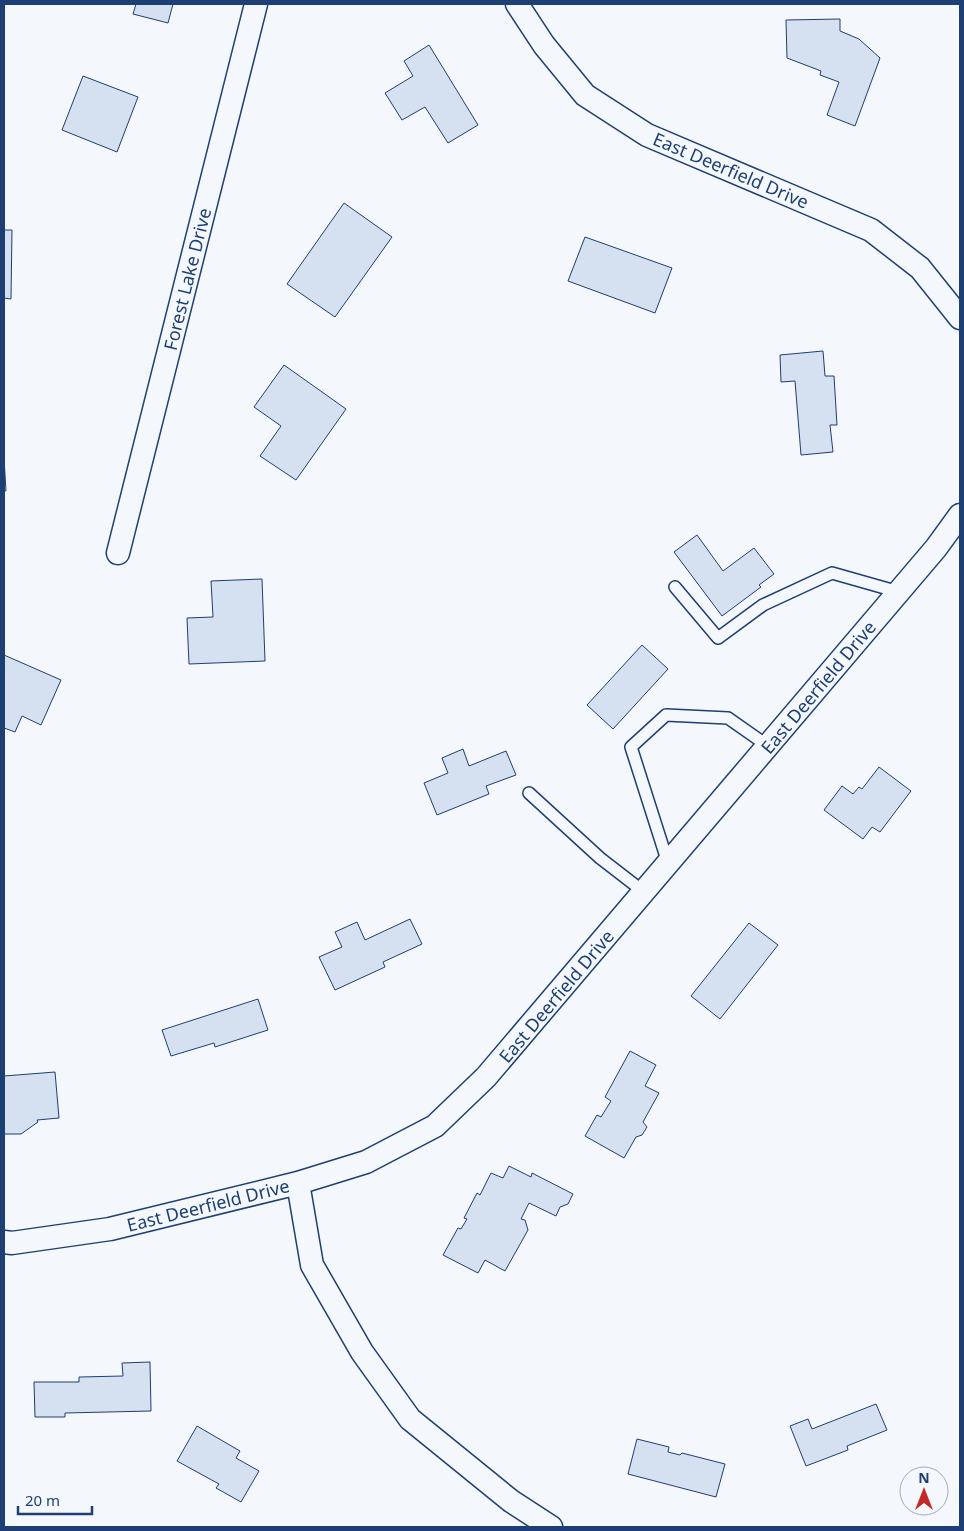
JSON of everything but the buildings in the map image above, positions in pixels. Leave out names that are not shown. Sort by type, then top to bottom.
[{"type":"street","name":"Forest Lake Drive","points":[[118,553],[256,4]]},
{"type":"street","name":"East Deerfield Drive","points":[[517,4],[544,46],[584,95],[647,135],[871,230],[920,268],[960,318]]},
{"type":"street","name":"East Deerfield Drive","points":[[4,1242],[12,1243],[110,1229],[298,1183],[366,1162],[435,1126],[486,1077],[899,592],[936,548],[960,515]]},
{"type":"street","points":[[298,1183],[312,1265],[362,1352],[410,1420],[511,1501],[551,1527]]},
{"type":"lane","points":[[675,587],[718,638],[763,605],[832,573],[899,592]]},
{"type":"lane","points":[[668,863],[631,747],[666,715],[728,718],[768,746]]},
{"type":"lane","points":[[529,793],[600,858],[644,892]]}]
